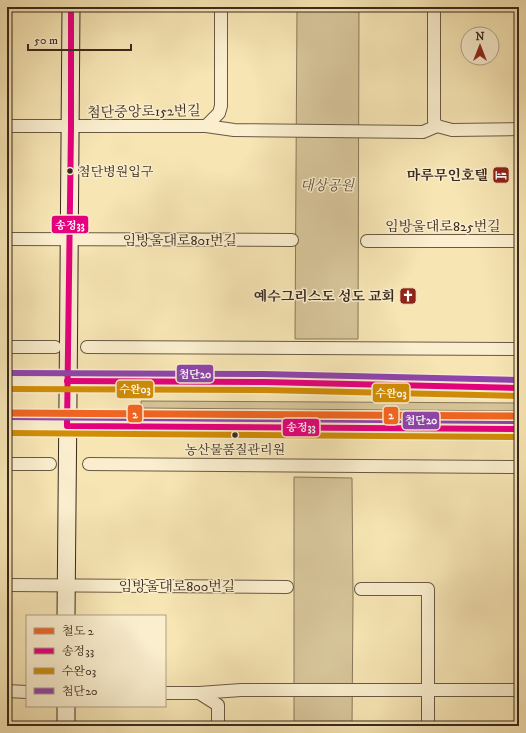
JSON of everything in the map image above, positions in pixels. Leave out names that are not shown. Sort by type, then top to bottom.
[{"type":"main road","points":[[66,615],[71,7]]},
{"type":"main road","points":[[7,381],[272,382],[519,388]]},
{"type":"main road","points":[[7,425],[519,429]]},
{"type":"main road","points":[[66,707],[66,726]]},
{"type":"street","name":"첨단중앙로152번길","points":[[7,126],[206,126],[219,113],[221,106],[222,7]]},
{"type":"street","points":[[434,7],[434,121],[437,126]]},
{"type":"street","points":[[206,126],[241,130],[423,132],[437,126],[452,130],[519,129]]},
{"type":"street","points":[[7,239],[69,240]]},
{"type":"street","name":"임방울대로801번길","points":[[69,240],[292,240]]},
{"type":"street","name":"임방울대로825번길","points":[[367,241],[519,241]]},
{"type":"street","points":[[7,347],[55,347]]},
{"type":"street","points":[[87,347],[519,349]]},
{"type":"street","points":[[7,464],[50,464]]},
{"type":"street","points":[[89,464],[519,467]]},
{"type":"street","name":"임방울대로800번길","points":[[7,585],[287,587]]},
{"type":"street","points":[[361,589],[428,589],[428,726]]},
{"type":"street","points":[[166,693],[199,693],[240,690],[519,690]]},
{"type":"street","points":[[7,691],[26,692]]},
{"type":"street","points":[[199,693],[218,705],[218,726]]},
{"type":"green space","name":"대상공원","points":[[297,7],[359,7],[358,339],[295,339]]},
{"type":"green space","points":[[141,401],[519,403],[519,411],[141,408]]},
{"type":"green space","points":[[294,477],[352,478],[352,726],[294,726]]},
{"type":"rail line","name":"2","points":[[7,413],[519,416]]},
{"type":"transit line","name":"송정33","points":[[71,7],[67,426],[519,429]]},
{"type":"transit line","name":"첨단20","points":[[7,373],[264,374],[519,380]]},
{"type":"transit line","name":"송정33","points":[[67,381],[264,382],[519,388]]},
{"type":"transit line","name":"수완03","points":[[7,389],[264,390],[519,396]]},
{"type":"transit line","name":"첨단20","points":[[7,417],[519,421]]},
{"type":"transit line","name":"수완03","points":[[7,433],[519,437]]},
{"type":"place","name":"첨단병원입구","points":[[70,171]]},
{"type":"place","name":"마루무인호텔","points":[[501,175]]},
{"type":"place","name":"예수그리스도 성도 교회","points":[[408,296]]},
{"type":"place","name":"농산물품질관리원","points":[[235,435]]}]
